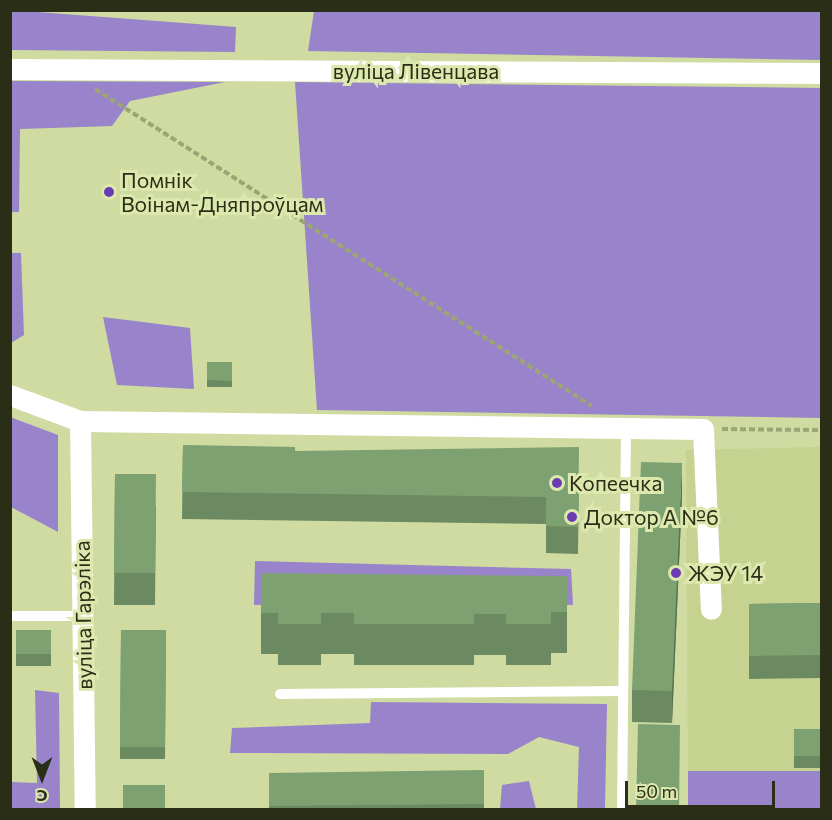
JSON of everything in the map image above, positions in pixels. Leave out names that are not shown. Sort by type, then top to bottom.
[{"type":"street","name":"вуліца Лівенцава","points":[[10,69],[822,73]]},
{"type":"street","points":[[10,395],[80,421],[704,429],[711,609]]},
{"type":"street","name":"вуліца Гарэліка","points":[[80,421],[85,810]]},
{"type":"lane","points":[[622,810],[626,428]]},
{"type":"lane","points":[[10,616],[83,616]]},
{"type":"lane","points":[[279,694],[623,691]]},
{"type":"path","points":[[94,88],[596,409]]},
{"type":"path","points":[[704,429],[822,430]]},
{"type":"shaded area","points":[[11,10],[236,27],[235,52],[11,50]]},
{"type":"shaded area","points":[[314,11],[821,11],[821,60],[308,51]]},
{"type":"shaded area","points":[[11,81],[225,82],[130,101],[112,126],[20,129],[19,212],[11,212]]},
{"type":"shaded area","points":[[295,82],[821,88],[821,418],[317,410]]},
{"type":"shaded area","points":[[11,253],[21,253],[24,335],[11,343]]},
{"type":"shaded area","points":[[103,317],[190,328],[194,389],[117,385]]},
{"type":"shaded area","points":[[10,417],[58,435],[58,532],[11,507]]},
{"type":"shaded area","points":[[821,447],[821,771],[688,771],[686,450]]},
{"type":"shaded area","points":[[255,561],[571,569],[573,605],[254,605]]},
{"type":"shaded area","points":[[35,690],[59,693],[60,809],[11,809],[11,782],[37,783]]},
{"type":"shaded area","points":[[371,702],[607,704],[605,809],[577,809],[579,747],[539,737],[508,754],[230,753],[232,728],[370,723]]},
{"type":"shaded area","points":[[688,771],[821,771],[821,809],[688,809]]},
{"type":"shaded area","points":[[529,781],[536,809],[500,809],[502,785]]},
{"type":"building","points":[[207,362],[232,362],[232,381],[207,380]]},
{"type":"building","points":[[183,445],[295,447],[295,451],[579,447],[578,527],[546,526],[546,497],[182,492]]},
{"type":"building","points":[[641,462],[682,463],[672,691],[632,690]]},
{"type":"building","points":[[115,474],[156,474],[155,573],[114,573]]},
{"type":"building","points":[[261,573],[567,576],[567,612],[551,612],[551,624],[506,624],[506,614],[474,614],[474,624],[354,624],[354,613],[321,613],[321,624],[278,624],[278,613],[261,613]]},
{"type":"building","points":[[822,603],[822,655],[749,656],[749,604]]},
{"type":"building","points":[[16,630],[51,630],[51,654],[16,654]]},
{"type":"building","points":[[121,630],[166,630],[165,747],[120,747]]},
{"type":"building","points":[[638,724],[680,725],[679,810],[636,810]]},
{"type":"building","points":[[794,729],[822,729],[822,756],[794,756]]},
{"type":"building","points":[[484,770],[484,804],[269,806],[269,773]]},
{"type":"building","points":[[123,785],[165,785],[165,810],[123,810]]},
{"type":"place","name":"Помнік Воінам-Дняпроўцам","points":[[109,192]]},
{"type":"place","name":"Копеечка","points":[[557,483]]},
{"type":"place","name":"Доктор А №6","points":[[572,517]]},
{"type":"place","name":"ЖЭУ 14","points":[[676,573]]}]
